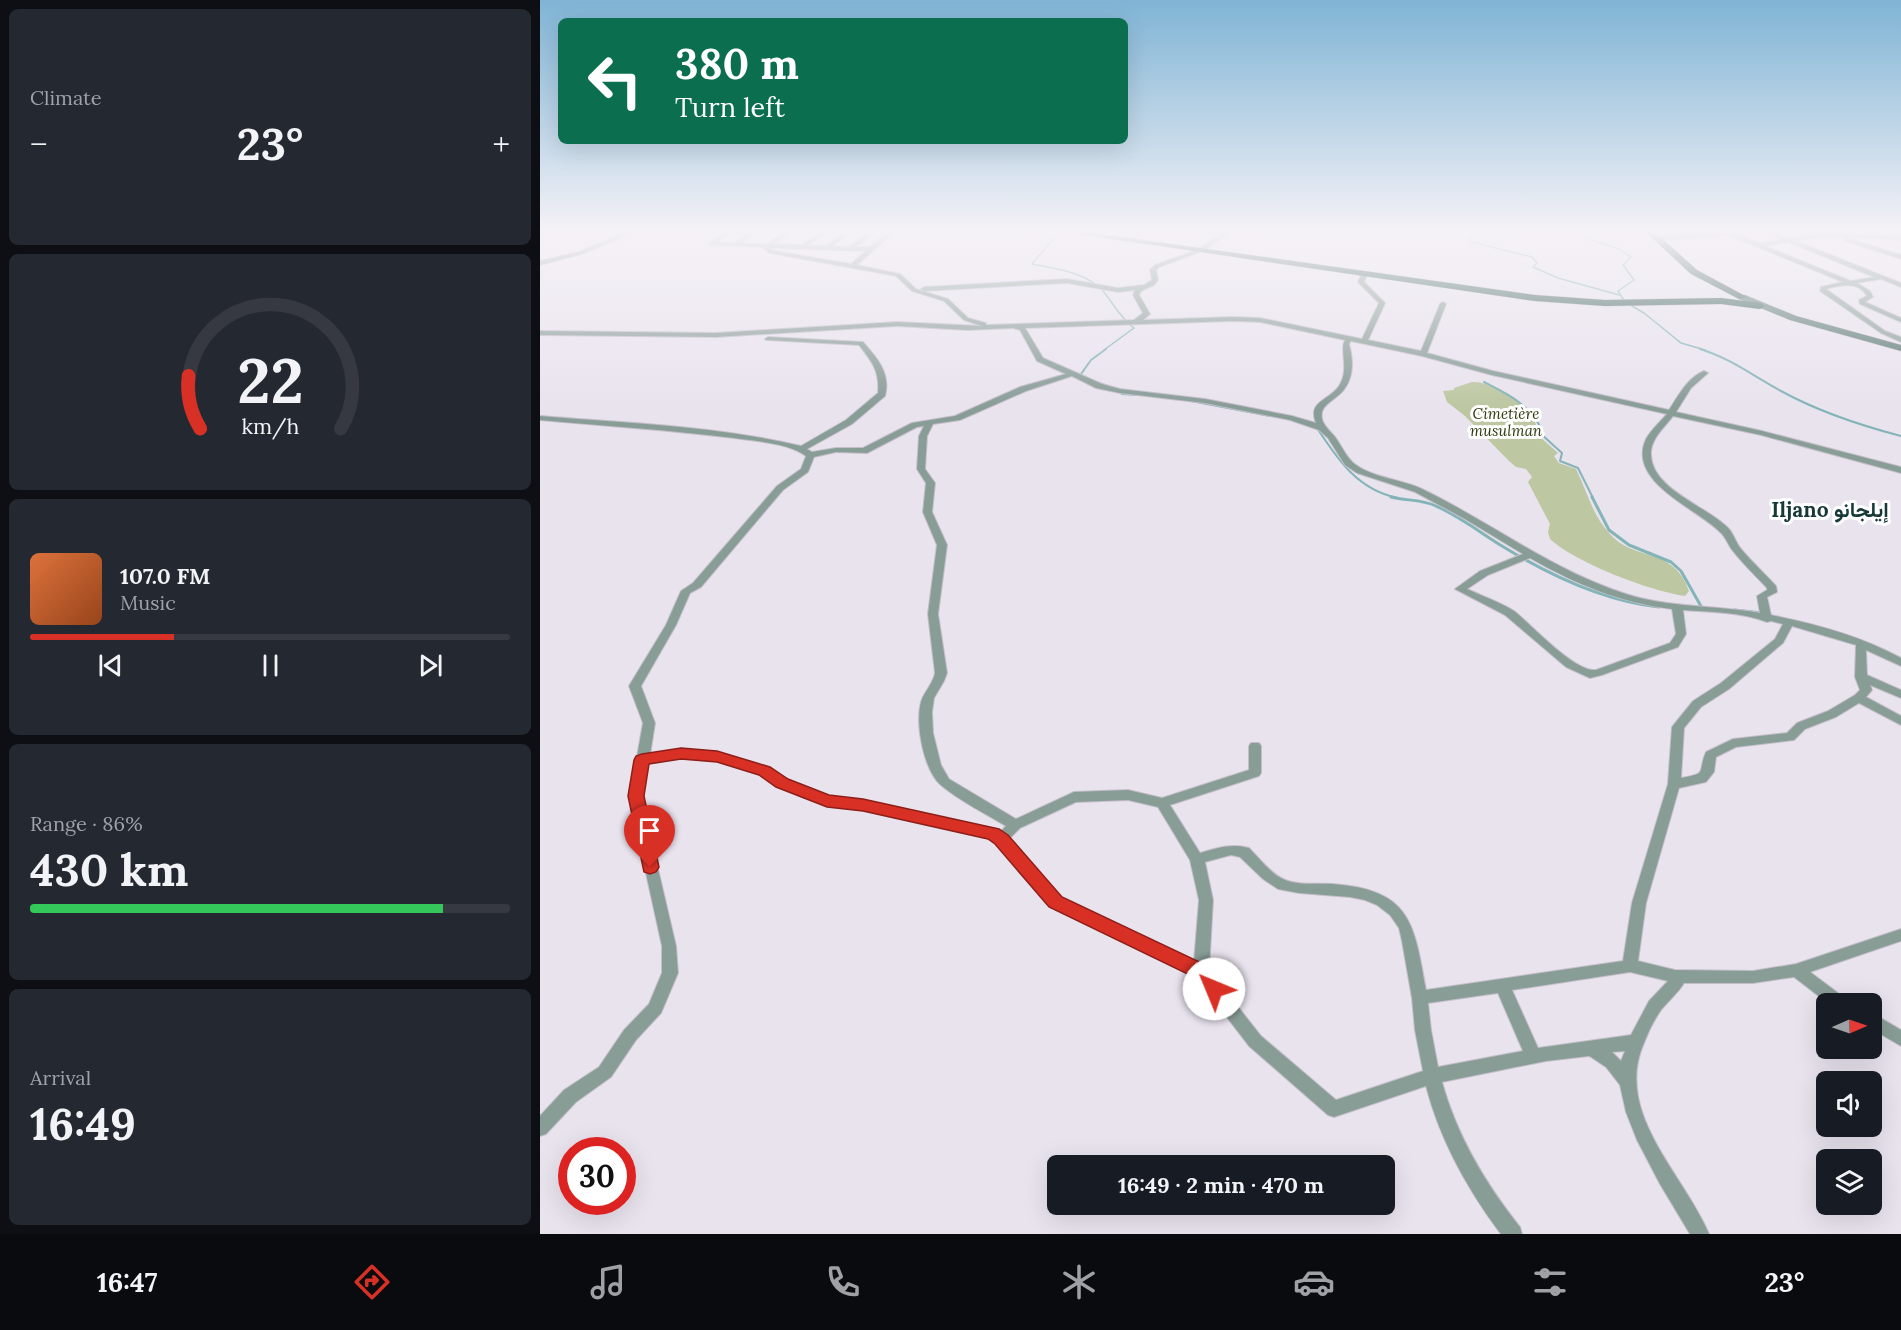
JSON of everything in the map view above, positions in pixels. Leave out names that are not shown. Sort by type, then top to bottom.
[{"type":"main road","points":[[1480,291],[1535,298],[1617,302],[1709,301],[1742,297],[1760,306]]},
{"type":"main road","points":[[1721,291],[1730,297],[1806,322],[1901,348]]},
{"type":"street","points":[[916,291],[946,300],[966,319],[1022,328],[1040,359],[1099,386],[1120,391],[1205,401],[1292,418],[1322,428]]},
{"type":"street","points":[[1134,322],[1147,314],[1136,295],[1138,291]]},
{"type":"street","points":[[1363,342],[1368,336],[1382,303],[1367,291]]},
{"type":"street","points":[[1822,291],[1883,332],[1901,340]]},
{"type":"street","points":[[1864,291],[1870,294],[1870,297],[1861,301],[1862,303],[1901,320]]},
{"type":"street","points":[[1423,354],[1443,304]]},
{"type":"street","points":[[540,333],[741,334],[897,324],[946,328],[1251,319],[1423,354],[1492,373],[1762,432],[1901,470]]},
{"type":"street","points":[[741,334],[767,339],[861,343],[879,364],[884,378],[882,394],[869,403],[864,412],[806,452]]},
{"type":"street","points":[[1349,339],[1346,344],[1350,357],[1342,386],[1321,404],[1317,411],[1317,418],[1352,467],[1417,489],[1531,554],[1577,578],[1624,597],[1746,614],[1788,624],[1861,644],[1901,663]]},
{"type":"street","points":[[1704,373],[1691,380],[1672,412],[1650,440],[1647,452],[1652,471],[1665,487],[1724,530],[1739,553],[1772,588],[1772,592],[1762,596],[1767,619]]},
{"type":"street","points":[[540,418],[689,430],[765,440],[806,452],[864,451],[915,425],[957,418],[1023,389],[1072,374]]},
{"type":"street","points":[[930,422],[923,436],[921,464],[931,487],[927,510],[940,535],[942,550],[933,614],[941,675],[927,702],[928,737],[940,775],[945,782],[1015,825]]},
{"type":"street","points":[[540,1128],[570,1096],[605,1072],[630,1035],[655,1008],[670,973],[669,946],[637,806],[636,796],[649,723],[635,686],[671,625],[686,591],[697,585],[780,488],[805,470],[806,452]]},
{"type":"street","points":[[1531,554],[1484,573],[1460,589],[1509,613],[1543,639],[1558,656],[1582,672],[1598,673],[1674,645],[1681,634],[1677,606]]},
{"type":"street","points":[[1630,966],[1639,903],[1674,784],[1678,728],[1697,704],[1725,686],[1779,641],[1788,624]]},
{"type":"street","points":[[1674,784],[1702,779],[1708,772],[1710,755],[1733,743],[1790,736],[1801,726],[1832,714],[1859,698],[1866,690],[1861,677],[1861,644]]},
{"type":"street","points":[[1861,677],[1901,694]]},
{"type":"street","points":[[1859,698],[1901,721]]},
{"type":"street","points":[[1001,839],[1015,825],[1074,797],[1128,795],[1162,803],[1255,773],[1256,746]]},
{"type":"street","points":[[642,760],[681,754],[717,757],[765,771],[782,783],[827,801],[863,805],[982,830],[1001,839],[1055,902],[1201,972],[1255,1041],[1334,1109],[1432,1076],[1533,1056],[1636,1042]]},
{"type":"street","points":[[1162,803],[1197,859],[1206,900],[1201,972]]},
{"type":"street","points":[[1197,859],[1237,849],[1244,852],[1282,885],[1340,890],[1380,900],[1394,910],[1405,926],[1420,998],[1421,1028],[1444,1118],[1479,1188],[1513,1234]]},
{"type":"street","points":[[1420,998],[1630,966],[1675,976],[1754,977],[1796,970],[1901,935]]},
{"type":"street","points":[[1796,970],[1826,993]]},
{"type":"street","points":[[1678,980],[1655,1006],[1636,1042],[1626,1072],[1627,1091],[1642,1132],[1700,1234]]},
{"type":"street","points":[[1503,987],[1533,1056]]},
{"type":"street","points":[[1882,1027],[1901,1039]]},
{"type":"street","points":[[1588,1048],[1602,1053],[1617,1066],[1627,1082]]},
{"type":"green space","name":"Cimetière musulman","points":[[1472,382],[1492,386],[1520,402],[1535,422],[1540,437],[1558,453],[1554,456],[1559,463],[1576,469],[1594,511],[1604,527],[1620,543],[1674,567],[1689,591],[1685,596],[1614,575],[1577,557],[1550,539],[1548,532],[1550,524],[1528,482],[1532,477],[1526,469],[1516,467],[1465,416],[1447,402],[1443,391],[1454,390],[1454,388]]},
{"type":"waterway","points":[[1103,291],[1134,328],[1104,350]]},
{"type":"waterway","points":[[1603,291],[1619,295]]},
{"type":"waterway","points":[[1619,291],[1625,302],[1644,313],[1681,343],[1705,350]]},
{"type":"waterway","points":[[1084,378],[1081,374],[1091,360],[1106,349]]},
{"type":"waterway","points":[[1700,349],[1731,362],[1781,391],[1825,412],[1901,436]]},
{"type":"waterway","points":[[1096,382],[1117,389],[1122,394],[1137,395]]},
{"type":"waterway","points":[[1484,382],[1510,396],[1531,413],[1542,430],[1541,434],[1562,453],[1560,461],[1578,468],[1593,498]]},
{"type":"waterway","points":[[1191,401],[1270,416]]},
{"type":"waterway","points":[[1317,428],[1341,462],[1360,481],[1384,494],[1398,498]]},
{"type":"waterway","points":[[1391,497],[1425,502],[1445,510],[1520,557],[1578,585],[1618,599],[1659,607]]},
{"type":"waterway","points":[[1592,497],[1609,530],[1629,545],[1671,562],[1681,571],[1702,608]]},
{"type":"waterway","points":[[1735,610],[1761,613]]},
{"type":"district","name":"Iljano إيلجانو","points":[[1830,510]]},
{"type":"route","points":[[650,867],[636,796],[642,760],[691,753],[717,757],[765,771],[782,783],[827,801],[863,805],[993,834],[1001,839],[1055,902],[1201,972],[1214,989]]}]
